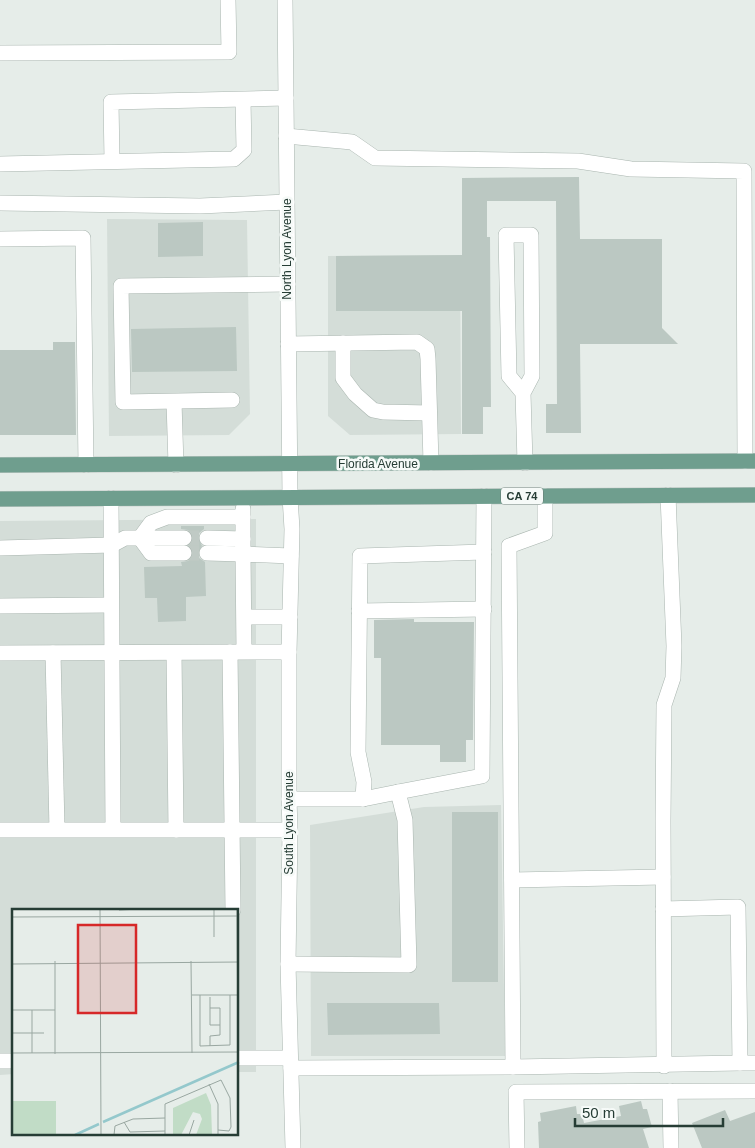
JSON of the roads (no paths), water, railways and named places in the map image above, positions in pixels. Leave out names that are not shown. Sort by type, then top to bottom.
[{"type":"main road","name":"Florida Avenue","points":[[0,465],[750,461]]},
{"type":"main road","name":"CA 74","points":[[0,499],[755,495]]},
{"type":"street","points":[[0,53],[230,52],[228,0]]},
{"type":"street","name":"North Lyon Avenue","points":[[285,0],[290,497]]},
{"type":"street","points":[[112,160],[111,102],[286,98]]},
{"type":"street","points":[[0,164],[112,160],[234,159],[244,150],[243,100]]},
{"type":"street","points":[[286,136],[352,142],[375,158],[578,161],[631,169],[744,171],[750,278],[750,461]]},
{"type":"street","points":[[0,203],[200,206],[287,202]]},
{"type":"street","points":[[523,393],[509,376],[506,235],[531,235],[532,376],[523,393],[525,463]]},
{"type":"street","points":[[0,239],[82,238],[86,465]]},
{"type":"street","points":[[232,400],[123,402],[121,286],[288,284]]},
{"type":"street","points":[[288,344],[417,342],[427,349],[431,463]]},
{"type":"street","points":[[343,343],[343,378],[355,394],[372,410],[429,413]]},
{"type":"street","points":[[174,402],[176,465]]},
{"type":"street","points":[[664,1066],[664,705],[673,678],[674,646],[668,495]]},
{"type":"street","points":[[289,799],[363,799],[482,776],[484,496]]},
{"type":"street","points":[[513,1067],[509,546],[545,533],[545,496]]},
{"type":"street","points":[[232,909],[232,830],[237,652],[245,617],[243,497]]},
{"type":"street","name":"South Lyon Avenue","points":[[290,497],[292,528],[289,652],[290,830],[288,964],[293,1148]]},
{"type":"street","points":[[111,498],[113,829]]},
{"type":"street","points":[[140,538],[151,523],[167,517],[243,517]]},
{"type":"street","points":[[0,548],[112,545],[126,538],[140,538],[184,546]]},
{"type":"street","points":[[243,539],[207,546],[243,554],[291,556]]},
{"type":"street","points":[[363,799],[364,782],[358,752],[360,556],[484,552]]},
{"type":"street","points":[[0,606],[111,605]]},
{"type":"street","points":[[359,611],[484,609]]},
{"type":"street","points":[[245,617],[290,617]]},
{"type":"street","points":[[0,653],[289,652]]},
{"type":"street","points":[[53,653],[56,829]]},
{"type":"street","points":[[174,653],[176,830]]},
{"type":"street","points":[[288,964],[409,964],[405,820],[398,792]]},
{"type":"street","points":[[0,830],[290,830]]},
{"type":"street","points":[[512,880],[663,877]]},
{"type":"street","points":[[239,1058],[291,1063],[513,1067],[664,1066],[747,1063],[738,907],[663,909]]},
{"type":"street","points":[[670,1091],[671,1148]]},
{"type":"street","points":[[517,1148],[516,1092],[755,1091]]},
{"type":"tunnel","points":[[184,538],[207,538]]},
{"type":"tunnel","points":[[184,553],[207,553]]}]
